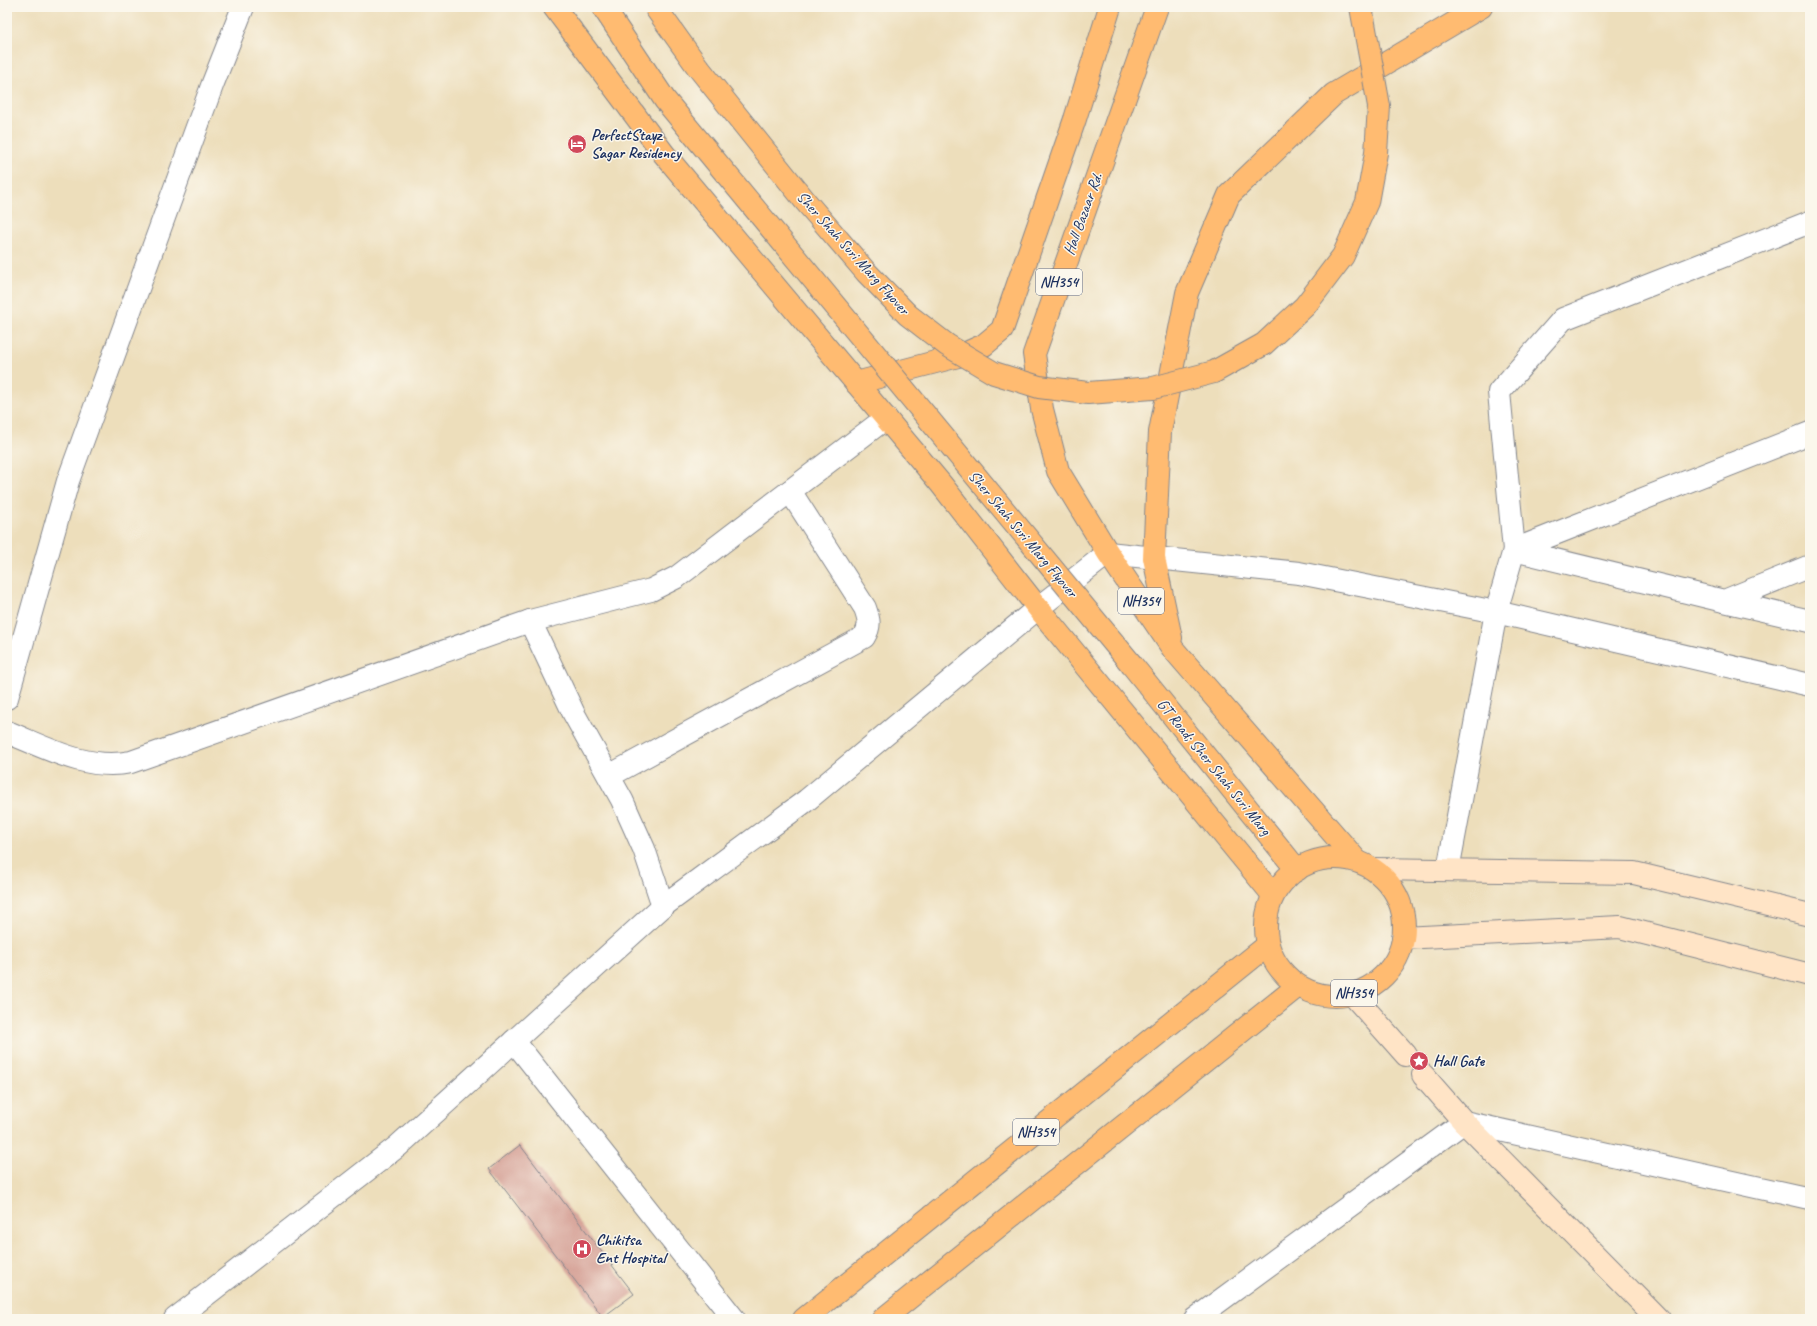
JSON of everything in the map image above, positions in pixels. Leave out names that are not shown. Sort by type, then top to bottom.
[{"type":"main road","points":[[554,7],[664,154],[886,418],[1038,608],[1273,895]]},
{"type":"main road","name":"Sher Shah Suri Marg Flyover","points":[[603,7],[665,100],[1132,665]]},
{"type":"main road","name":"Sher Shah Suri Marg Flyover","points":[[655,7],[697,66],[806,202],[866,272],[908,315],[946,345],[994,373],[1039,387],[1088,392],[1153,388],[1214,372],[1264,344],[1306,306],[1343,256],[1367,202],[1376,153],[1379,106],[1361,7]]},
{"type":"main road","points":[[856,383],[962,355],[984,345],[1002,330],[1075,119],[1110,7]]},
{"type":"main road","name":"Hall Bazaar Rd.","points":[[1108,553],[1058,471],[1042,409],[1034,354],[1157,7]]},
{"type":"main road","points":[[1174,649],[1154,558],[1160,432],[1187,293],[1229,195],[1334,94],[1480,7]]},
{"type":"main road","name":"NH354","points":[[1108,553],[1174,649],[1365,865],[1392,888],[1402,912],[1403,938],[1397,957],[1386,974],[1370,986],[1352,994],[1334,996],[1315,993],[1298,986],[1285,975],[1275,961],[1268,945],[1266,920],[1273,895],[1283,881],[1297,870],[1316,861],[1336,858],[1365,865]]},
{"type":"main road","name":"GT Road; Sher Shah Suri Marg","points":[[1132,665],[1297,870]]},
{"type":"main road","points":[[1365,865],[1448,870],[1634,872],[1810,915]]},
{"type":"main road","points":[[1403,938],[1620,927],[1810,975]]},
{"type":"main road","name":"NH354","points":[[804,1319],[1268,945]]},
{"type":"main road","points":[[884,1319],[1298,986]]},
{"type":"main road","points":[[1352,994],[1406,1055]]},
{"type":"main road","points":[[1423,1075],[1464,1122],[1658,1319]]},
{"type":"street","points":[[7,698],[68,480],[213,83],[243,7]]},
{"type":"street","points":[[1448,870],[1496,612],[1514,550],[1499,392],[1563,319],[1810,222]]},
{"type":"street","points":[[7,732],[66,757],[95,764],[116,765],[131,762],[530,621],[651,590],[677,577],[886,418]]},
{"type":"street","points":[[1514,550],[1810,433]]},
{"type":"street","points":[[609,776],[864,636],[868,629],[869,619],[865,608],[790,491]]},
{"type":"street","points":[[1514,550],[1810,621]]},
{"type":"street","points":[[175,1319],[398,1146],[663,906],[807,800],[1038,608],[1108,553],[1299,573],[1496,612],[1810,685]]},
{"type":"street","points":[[1724,601],[1810,566]]},
{"type":"street","points":[[530,621],[574,714],[622,800],[644,849],[663,906]]},
{"type":"street","points":[[514,1040],[734,1319]]},
{"type":"street","points":[[1195,1319],[1464,1122],[1810,1199]]},
{"type":"building","points":[[520,1145],[634,1294],[603,1317],[489,1169]]},
{"type":"place","name":"PerfectStayz Sagar Residency","points":[[577,144]]},
{"type":"place","name":"Hall Gate","points":[[1419,1061]]},
{"type":"place","name":"Chikitsa Ent Hospital","points":[[582,1249]]}]
